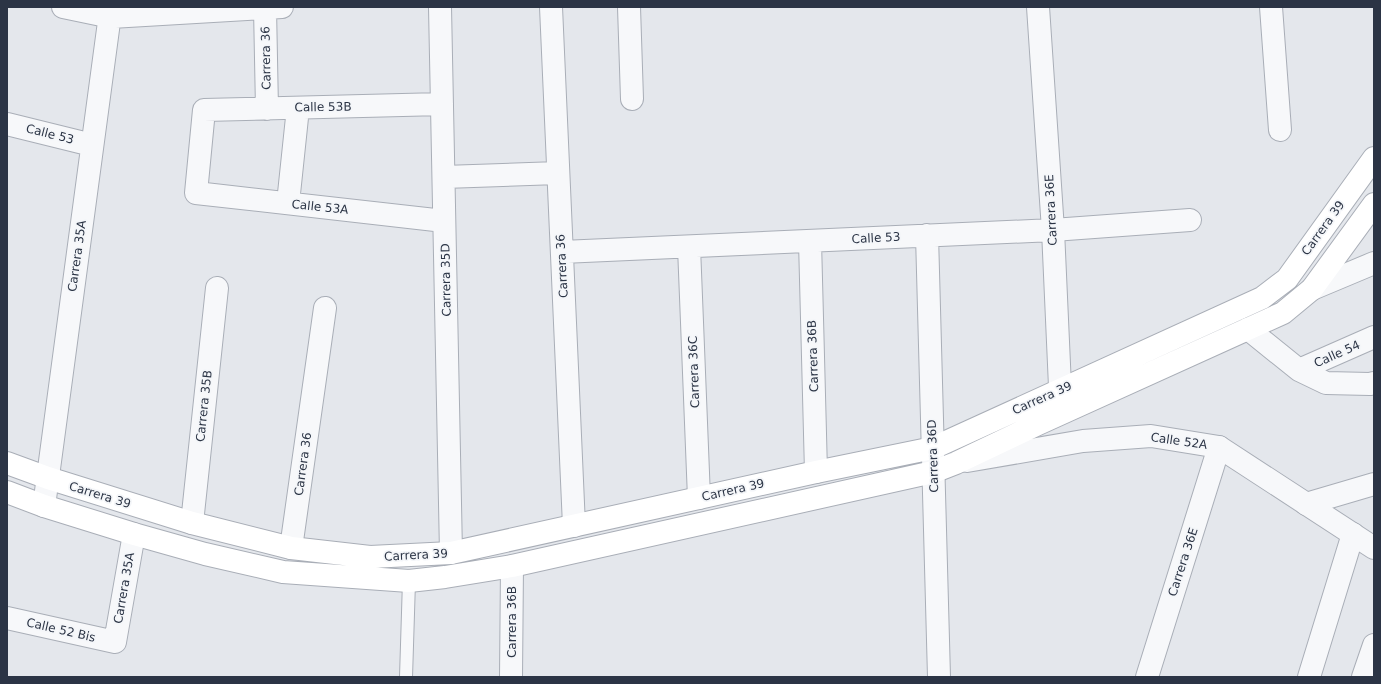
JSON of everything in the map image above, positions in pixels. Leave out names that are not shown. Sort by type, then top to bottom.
[{"type":"main road","name":"Carrera 39","points":[[7,463],[48,478],[192,523],[291,548],[370,557],[451,553],[816,472],[933,448],[1262,298],[1287,279],[1374,158]]},
{"type":"main road","name":"Carrera 39","points":[[7,492],[44,506],[134,534],[205,554],[283,572],[410,581],[512,566],[934,472],[956,463],[1283,313],[1312,289],[1374,204]]},
{"type":"street","points":[[63,7],[111,12],[273,8]]},
{"type":"street","name":"Carrera 35D","points":[[440,7],[451,553]]},
{"type":"street","name":"Carrera 36","points":[[551,7],[574,526]]},
{"type":"street","points":[[629,7],[632,99]]},
{"type":"street","name":"Carrera 36E","points":[[1038,7],[1053,230],[1061,414]]},
{"type":"street","points":[[1271,7],[1280,130]]},
{"type":"street","name":"Carrera 36","points":[[267,109],[273,8]]},
{"type":"street","name":"Carrera 35A","points":[[44,506],[111,12]]},
{"type":"street","name":"Calle 53B","points":[[196,193],[204,110],[442,104]]},
{"type":"street","points":[[288,203],[298,108]]},
{"type":"street","name":"Calle 53","points":[[7,124],[92,145]]},
{"type":"street","points":[[444,177],[558,173]]},
{"type":"street","name":"Calle 53A","points":[[196,193],[444,221]]},
{"type":"street","name":"Calle 53","points":[[562,252],[1053,230],[1190,220]]},
{"type":"street","name":"Carrera 36D","points":[[926,235],[939,677]]},
{"type":"street","name":"Carrera 36B","points":[[810,241],[816,472]]},
{"type":"street","name":"Carrera 36C","points":[[689,247],[699,498]]},
{"type":"street","points":[[1312,289],[1374,263]]},
{"type":"street","name":"Carrera 35B","points":[[192,523],[217,288]]},
{"type":"street","name":"Carrera 36","points":[[291,548],[325,308]]},
{"type":"street","points":[[1248,329],[1299,370],[1326,383],[1374,383]]},
{"type":"street","name":"Calle 54","points":[[1299,370],[1374,337]]},
{"type":"street","name":"Calle 52A","points":[[956,463],[1083,441],[1151,436],[1220,447],[1374,548]]},
{"type":"street","name":"Carrera 36E","points":[[1147,677],[1220,447]]},
{"type":"street","points":[[1306,504],[1374,484]]},
{"type":"street","name":"Carrera 35A","points":[[115,642],[134,534]]},
{"type":"street","points":[[1309,677],[1353,534]]},
{"type":"street","name":"Carrera 36B","points":[[511,677],[512,566]]},
{"type":"street","name":"Calle 52 Bis","points":[[7,618],[115,642]]},
{"type":"street","points":[[1363,677],[1374,645]]},
{"type":"lane","points":[[406,677],[410,581]]}]
